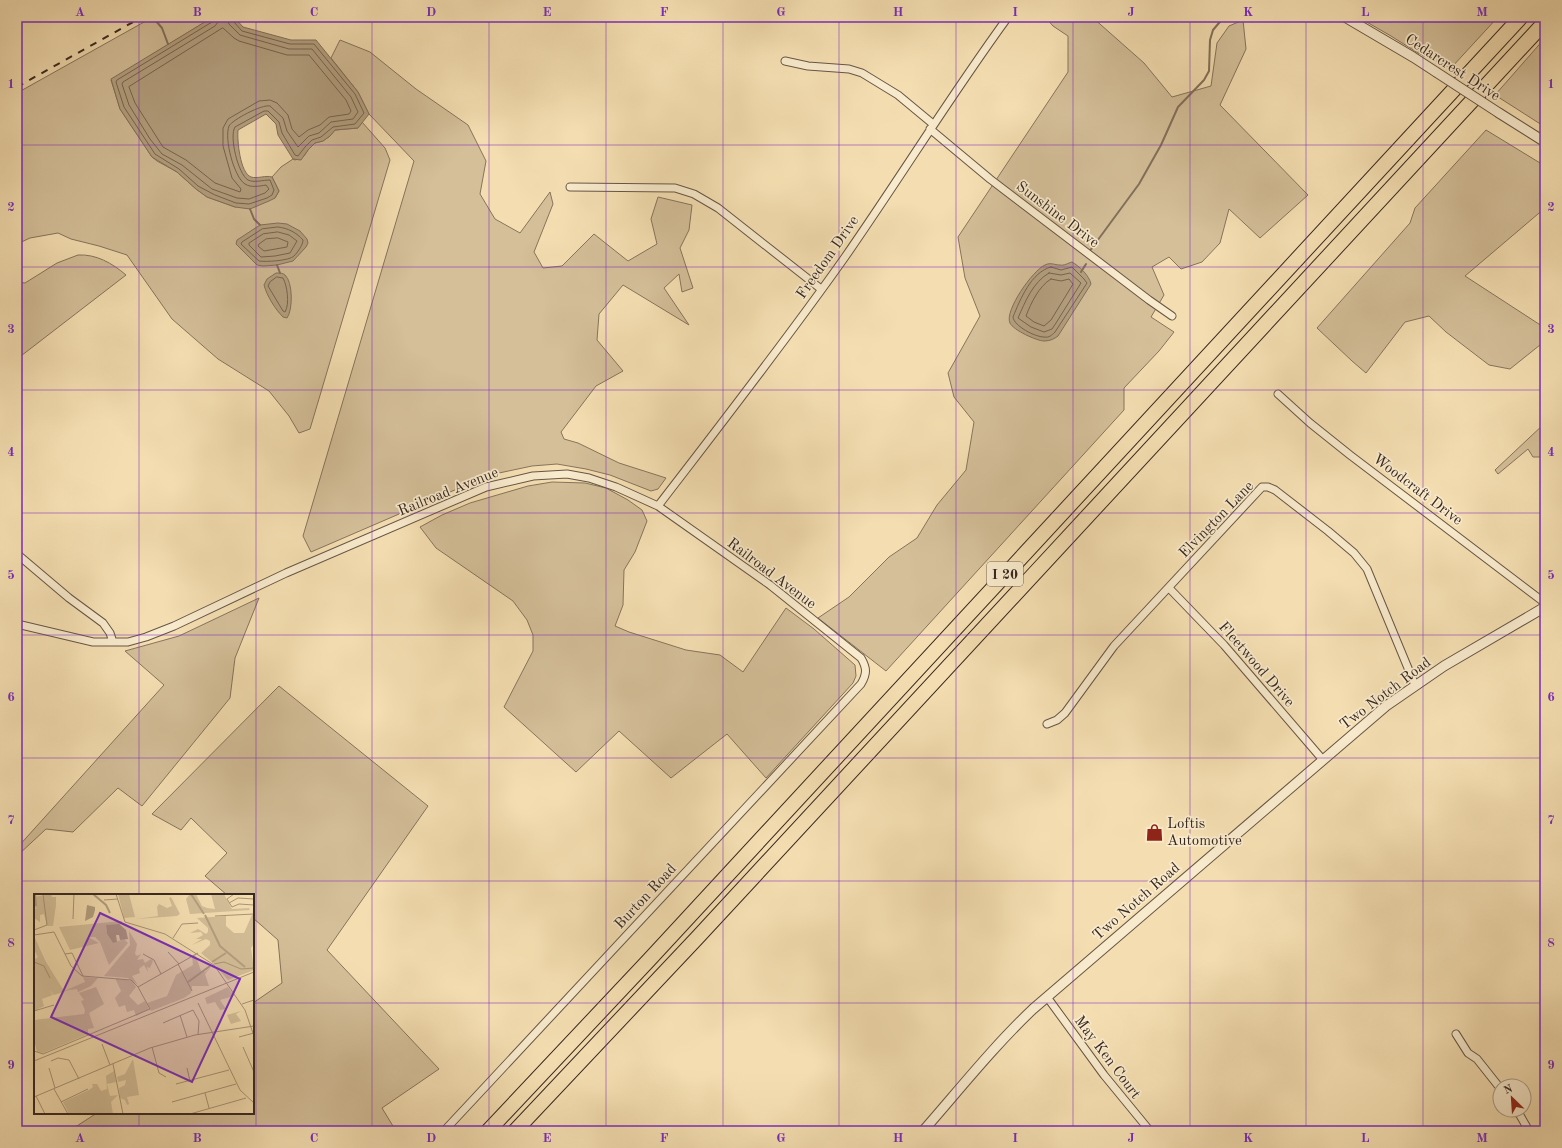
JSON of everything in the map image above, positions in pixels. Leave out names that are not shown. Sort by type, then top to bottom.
[{"type":"highway","name":"I 20","points":[[488,1131],[660,949],[1521,17]]},
{"type":"highway","name":"I 20","points":[[515,1131],[697,938],[1545,22]]},
{"type":"street","name":"Freedom Drive","points":[[658,506],[821,290],[1008,17]]},
{"type":"street","name":"Cedarcrest Drive","points":[[1345,17],[1413,57],[1545,142]]},
{"type":"street","name":"Sunshine Drive","points":[[785,61],[808,66],[849,69],[862,73],[898,95],[990,179],[1172,316]]},
{"type":"street","points":[[570,187],[675,188],[694,194],[718,208],[821,290]]},
{"type":"street","name":"Woodcraft Drive","points":[[1278,394],[1310,423],[1350,455],[1545,603]]},
{"type":"street","name":"Railroad Avenue","points":[[17,624],[93,642],[128,642],[153,635],[286,574],[410,521],[470,493],[507,481],[555,474],[579,476],[616,487],[658,506],[770,585],[861,658],[866,668],[865,678]]},
{"type":"street","name":"Elvington Lane","points":[[1047,724],[1057,720],[1065,713],[1114,646],[1262,487],[1268,487],[1274,490],[1354,553],[1367,570],[1415,685]]},
{"type":"street","points":[[17,554],[69,598],[103,623],[110,633],[113,642]]},
{"type":"street","name":"Fleetwood Drive","points":[[1169,588],[1224,645],[1323,760]]},
{"type":"street","name":"Two Notch Road","points":[[923,1131],[1013,1028],[1047,997],[1386,706],[1415,685],[1494,636],[1545,607]]},
{"type":"street","name":"Burton Road","points":[[444,1131],[865,678]]},
{"type":"street","name":"May Ken Court","points":[[1047,997],[1104,1075],[1150,1131]]},
{"type":"street","points":[[1456,1034],[1468,1053],[1477,1059],[1492,1078]]},
{"type":"street","points":[[1522,1118],[1529,1131]]},
{"type":"shaded area","points":[[153,17],[213,17],[111,80],[120,109],[152,157],[177,172],[207,197],[235,207],[275,198],[279,191],[272,177],[281,167],[293,159],[295,160],[304,156],[315,143],[323,141],[335,130],[358,128],[362,122],[385,148],[390,160],[310,429],[299,433],[289,416],[269,391],[218,359],[172,319],[127,255],[71,239],[58,233],[30,238],[17,244],[17,93]]},
{"type":"shaded area","points":[[1045,17],[1092,17],[1144,63],[1172,97],[1211,86],[1217,43],[1229,26],[1243,20],[1246,49],[1220,105],[1308,195],[1260,238],[1229,209],[1220,243],[1202,262],[1181,269],[1169,257],[1152,267],[1164,295],[1151,317],[1174,332],[1159,351],[1124,388],[1124,410],[886,671],[818,618],[849,597],[889,557],[917,538],[937,505],[966,470],[974,422],[954,397],[948,373],[980,316],[965,278],[958,237],[1068,72],[1068,36],[1053,26]]},
{"type":"shaded area","points":[[1358,17],[1498,17],[1451,68],[1418,53]]},
{"type":"shaded area","points":[[1545,38],[1545,127],[1495,95]]},
{"type":"shaded area","points":[[340,40],[370,52],[416,89],[468,125],[486,161],[480,194],[495,219],[520,233],[550,192],[553,204],[534,252],[543,268],[562,266],[594,234],[628,261],[657,244],[651,219],[658,197],[692,205],[689,230],[680,248],[693,288],[682,292],[679,274],[664,288],[689,325],[623,285],[599,314],[597,340],[623,371],[596,386],[561,432],[564,439],[578,443],[619,463],[666,478],[658,489],[651,491],[610,475],[586,469],[557,464],[532,466],[499,473],[464,486],[311,552],[303,536],[414,161],[369,114],[358,92],[331,58]]},
{"type":"shaded area","points":[[1486,130],[1545,166],[1545,208],[1465,276],[1545,328],[1545,341],[1510,369],[1489,365],[1446,332],[1429,316],[1405,322],[1366,373],[1317,328],[1410,223],[1415,208]]},
{"type":"shaded area","points":[[78,255],[91,256],[104,260],[126,275],[17,359],[17,282],[25,283],[57,263]]},
{"type":"shaded area","points":[[1545,423],[1545,457],[1533,457],[1528,449],[1498,474],[1495,470]]},
{"type":"shaded area","points":[[552,482],[585,483],[606,488],[628,500],[642,510],[647,521],[635,552],[624,570],[623,605],[615,626],[629,632],[686,650],[720,655],[743,672],[786,608],[814,629],[855,665],[856,676],[853,683],[766,778],[727,734],[671,778],[619,731],[576,772],[504,707],[533,651],[533,635],[527,620],[513,601],[436,548],[420,527],[442,515],[470,503],[528,486]]},
{"type":"shaded area","points":[[259,598],[235,658],[230,698],[142,806],[118,788],[73,832],[46,829],[17,856],[17,848],[164,685],[125,651],[179,636]]},
{"type":"shaded area","points":[[279,686],[428,806],[327,950],[439,1069],[382,1108],[396,1131],[69,1131],[95,1114],[254,1114],[254,1002],[282,983],[278,940],[254,919],[254,894],[226,894],[205,876],[227,853],[191,818],[181,830],[152,814]]},
{"type":"water","points":[[213,17],[234,17],[243,27],[291,40],[316,40],[358,92],[369,114],[358,128],[335,130],[323,141],[315,143],[301,160],[293,159],[278,135],[276,124],[266,114],[238,130],[240,156],[247,174],[251,177],[272,177],[279,191],[275,198],[250,209],[235,207],[207,197],[177,172],[152,157],[120,109],[111,79]]},
{"type":"water","points":[[278,223],[287,224],[300,231],[307,239],[308,243],[306,247],[293,261],[277,265],[257,265],[236,244],[237,240],[260,225]]},
{"type":"water","points":[[1072,262],[1083,271],[1091,284],[1058,336],[1050,340],[1041,341],[1026,335],[1012,326],[1009,317],[1011,310],[1021,291],[1034,274],[1047,264],[1063,265]]},
{"type":"water","points":[[276,273],[284,274],[290,284],[291,303],[287,318],[283,317],[274,306],[264,285],[267,279]]},
{"type":"waterway","points":[[1089,252],[1139,184],[1161,145],[1178,107],[1204,80],[1209,71],[1210,40],[1213,30],[1224,17]]},
{"type":"waterway","points":[[156,21],[162,28],[168,44]]},
{"type":"waterway","points":[[250,209],[254,219],[260,225]]},
{"type":"waterway","points":[[1081,272],[1086,264]]},
{"type":"waterway","points":[[277,265],[280,273]]},
{"type":"railway","points":[[17,87],[142,17]]},
{"type":"place","name":"Loftis Automotive","points":[[1154,832]]}]
